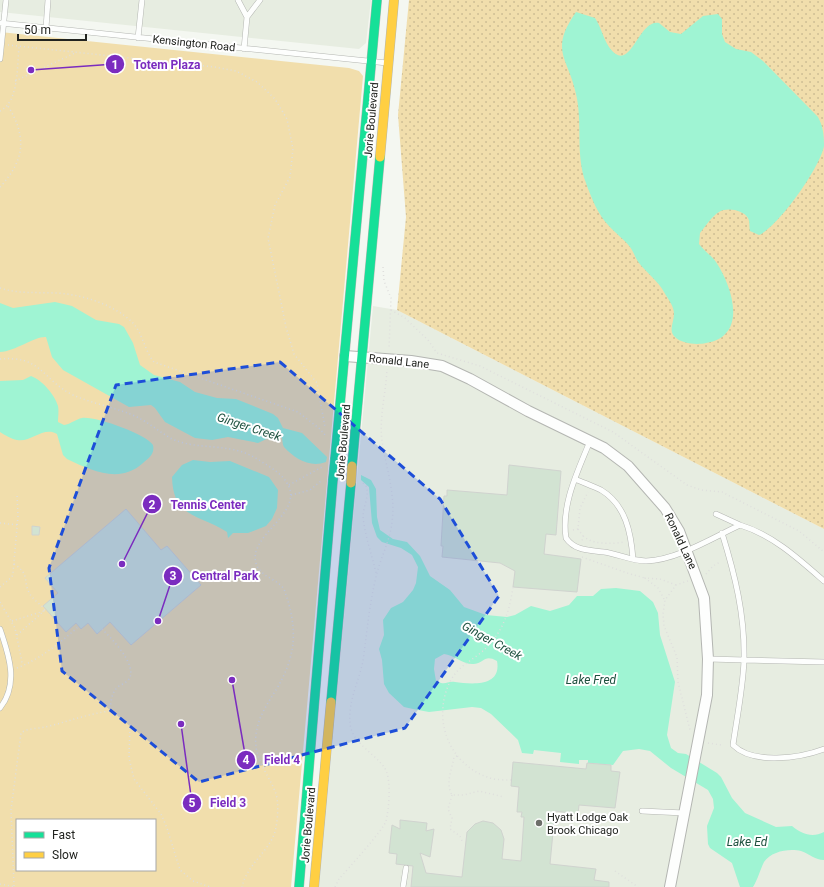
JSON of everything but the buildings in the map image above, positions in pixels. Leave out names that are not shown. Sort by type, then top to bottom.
[{"type":"main road","name":"Jorie Boulevard","points":[[299,887],[328,479],[335,460],[377,0]]},
{"type":"main road","name":"Jorie Boulevard","points":[[314,887],[394,0]]},
{"type":"main road","points":[[316,869],[320,887]]},
{"type":"street","name":"Ronald Lane","points":[[345,356],[411,361],[442,366],[470,378],[528,411],[604,448],[628,466],[649,488],[665,508],[679,531],[704,598],[708,659],[707,695],[700,746],[688,787],[670,887]]},
{"type":"lane","points":[[0,59],[2,24],[6,0]]},
{"type":"lane","points":[[46,28],[48,0]]},
{"type":"lane","points":[[138,38],[142,0]]},
{"type":"lane","points":[[238,0],[247,17]]},
{"type":"lane","points":[[244,49],[247,17],[260,0]]},
{"type":"lane","name":"Kensington Road","points":[[2,24],[388,63]]},
{"type":"lane","points":[[590,440],[568,501],[565,530],[566,538],[571,545],[581,549],[614,553],[633,559],[646,561],[687,550],[740,525]]},
{"type":"lane","points":[[575,479],[602,490],[616,503],[626,521],[631,540],[633,559]]},
{"type":"lane","points":[[716,514],[749,528],[781,545],[824,581]]},
{"type":"lane","points":[[722,533],[736,579],[742,618],[744,661],[733,745],[738,749],[758,756],[782,759],[811,754],[824,749]]},
{"type":"lane","points":[[0,630],[11,670],[10,688],[5,701],[0,708]]},
{"type":"lane","points":[[708,659],[824,662]]},
{"type":"lane","points":[[642,812],[684,813]]},
{"type":"lane","points":[[402,887],[406,868]]},
{"type":"path","points":[[0,288],[21,292],[72,294],[110,307],[133,323],[140,334],[149,356],[154,362],[298,412],[320,429],[327,438],[317,383],[294,354],[286,327],[268,238],[275,205],[290,177],[293,149],[287,119],[275,99],[257,82],[236,71],[215,67],[2,45]]},
{"type":"path","points":[[0,111],[8,106],[13,95],[19,46]]},
{"type":"path","points":[[15,81],[77,52]]},
{"type":"path","points":[[0,187],[12,174],[20,157],[21,139],[17,121],[8,106]]},
{"type":"path","points":[[335,887],[386,821],[390,782],[385,768],[369,754],[355,735],[350,722],[355,686],[362,662],[368,611],[376,575],[389,534],[394,509],[382,441],[382,418],[391,310],[404,318],[428,340],[437,353],[480,366],[606,429],[652,459],[687,485],[701,490],[722,492],[799,531],[824,552]]},
{"type":"path","points":[[0,359],[21,359],[32,363],[67,391],[140,418],[181,442],[194,446],[235,450],[245,453],[273,469],[284,478],[289,485],[291,495],[281,517],[259,543],[255,552],[256,564],[260,570],[284,589],[293,632],[293,646],[286,672],[263,712],[256,736],[258,759],[275,791],[277,800],[276,827],[273,836],[247,871],[242,887]]},
{"type":"path","points":[[289,485],[326,464]]},
{"type":"path","points":[[291,495],[310,490],[328,479]]},
{"type":"path","points":[[361,482],[367,488],[363,519],[376,575]]},
{"type":"path","points":[[590,491],[586,494],[580,508],[578,529],[583,536],[586,539],[603,543],[629,541]]},
{"type":"path","points":[[0,587],[12,577],[18,525],[17,494]]},
{"type":"path","points":[[0,523],[18,525]]},
{"type":"path","points":[[565,530],[578,529]]},
{"type":"path","points":[[583,536],[581,549],[583,558],[595,560],[630,574],[645,578],[660,579],[676,585]]},
{"type":"path","points":[[702,576],[720,562]]},
{"type":"path","points":[[14,564],[24,572],[30,596],[42,604],[46,610]]},
{"type":"path","points":[[645,578],[658,588],[665,600]]},
{"type":"path","points":[[690,580],[676,585],[665,600],[663,614],[664,626],[677,657],[678,682],[690,732]]},
{"type":"path","points":[[512,780],[488,778],[472,769],[457,755],[447,739],[442,714],[443,702],[450,681],[464,664],[496,638],[504,626],[513,587]]},
{"type":"path","points":[[0,602],[12,620],[17,635],[22,662],[25,665]]},
{"type":"path","points":[[12,620],[46,610]]},
{"type":"path","points":[[17,635],[46,610]]},
{"type":"path","points":[[11,670],[25,665],[52,648],[78,627]]},
{"type":"path","points":[[102,629],[121,650],[128,662],[131,675],[128,680],[115,689],[110,711]]},
{"type":"path","points":[[0,884],[14,886],[11,810],[21,734],[25,730],[45,727],[94,713],[110,711],[130,723],[129,758],[134,779],[160,814],[167,828],[180,870],[193,881],[210,887]]},
{"type":"path","points":[[700,746],[721,745]]},
{"type":"path","points":[[457,755],[454,757],[453,768],[448,784],[452,795],[448,809],[452,818],[450,829],[460,836],[462,841]]},
{"type":"path","points":[[452,795],[464,795],[479,791],[504,797]]},
{"type":"path","points":[[615,872],[638,887]]},
{"type":"highlighted area","points":[[280,362],[440,499],[499,596],[405,728],[199,782],[62,671],[49,568],[116,385]]},
{"type":"shaded area","points":[[0,0],[371,0],[366,43],[359,49],[0,12]]},
{"type":"shaded area","points":[[409,0],[824,0],[824,529],[397,310],[406,217],[398,115]]},
{"type":"shaded area","points":[[0,32],[349,68],[359,71],[363,76],[291,887],[0,887]]},
{"type":"shaded area","points":[[373,306],[397,310],[824,529],[824,887],[319,887]]},
{"type":"water","points":[[576,12],[595,18],[609,47],[617,54],[623,55],[629,52],[645,29],[651,24],[659,23],[670,32],[681,34],[703,16],[718,14],[722,19],[722,34],[725,42],[736,49],[751,52],[763,61],[820,120],[824,142],[821,156],[807,182],[777,221],[759,235],[750,231],[749,220],[746,215],[735,210],[722,210],[711,219],[700,233],[699,244],[716,262],[722,272],[731,296],[733,309],[732,321],[728,331],[719,338],[706,343],[694,344],[686,343],[673,335],[672,329],[674,311],[662,288],[639,263],[625,241],[605,222],[593,200],[583,172],[580,150],[578,105],[573,81],[565,62],[562,45],[563,36]]},
{"type":"water","points":[[55,302],[72,306],[96,320],[119,324],[124,327],[133,343],[140,365],[154,375],[180,382],[195,392],[217,398],[236,399],[273,414],[278,418],[283,428],[302,433],[327,457],[326,462],[314,464],[298,459],[284,447],[281,435],[277,434],[258,443],[228,437],[212,440],[195,438],[165,422],[151,405],[129,407],[63,370],[52,357],[46,337],[42,337],[12,349],[0,352],[0,303],[13,308]]},
{"type":"water","points":[[31,376],[44,384],[54,397],[58,406],[58,422],[64,425],[82,418],[88,418],[131,431],[153,445],[151,456],[134,469],[125,473],[106,473],[86,468],[67,459],[63,455],[57,434],[52,432],[42,433],[27,439],[17,440],[0,432],[0,381],[23,380]]},
{"type":"water","points":[[193,460],[210,462],[230,461],[269,477],[278,490],[277,508],[272,519],[266,526],[248,533],[233,533],[228,538],[227,532],[190,514],[177,501],[172,477],[182,465]]},
{"type":"water","name":"Lake Fred","points":[[361,475],[371,480],[376,489],[377,517],[380,530],[393,539],[407,542],[420,556],[430,576],[450,590],[464,607],[486,615],[507,617],[515,615],[531,606],[550,611],[569,605],[577,596],[593,596],[601,589],[616,588],[640,591],[653,602],[658,613],[660,635],[675,682],[667,735],[671,748],[678,753],[686,754],[717,773],[721,777],[732,798],[745,813],[776,827],[792,826],[803,833],[811,835],[824,832],[824,860],[797,850],[781,851],[767,858],[753,887],[740,887],[732,863],[710,848],[708,844],[707,826],[714,808],[713,799],[708,790],[671,768],[650,751],[639,749],[623,751],[613,765],[588,763],[588,760],[579,760],[579,764],[560,762],[561,753],[534,750],[533,754],[522,753],[518,740],[491,714],[481,708],[472,707],[429,712],[404,707],[389,693],[384,684],[382,660],[379,649],[384,635],[383,620],[391,608],[403,602],[413,590],[416,583],[418,567],[412,555],[401,548],[382,542],[377,537],[372,523],[369,487],[361,480]],"holes":[[[444,654],[470,664],[478,663],[489,658],[493,659],[497,661],[495,676],[490,680],[476,683],[444,683],[436,681],[434,669],[435,659]]]},
{"type":"waterway","name":"Ginger Creek","points":[[275,433],[285,438]]},
{"type":"traffic: fast","points":[[335,459],[377,0]]},
{"type":"traffic: fast","points":[[352,466],[380,157]]},
{"type":"traffic: fast","points":[[333,479],[335,459]]},
{"type":"traffic: fast","points":[[299,887],[333,479]]},
{"type":"traffic: fast","points":[[331,702],[351,483]]},
{"type":"traffic: slow","points":[[380,157],[394,0]]},
{"type":"traffic: slow","points":[[351,483],[352,466]]},
{"type":"traffic: slow","points":[[314,887],[331,702]]},
{"type":"place","name":"Totem Plaza","points":[[31,70]]},
{"type":"place","name":"Tennis Center","points":[[122,564]]},
{"type":"place","name":"Central Park","points":[[158,621]]},
{"type":"place","name":"Field 4","points":[[232,680]]},
{"type":"place","name":"Field 3","points":[[181,724]]},
{"type":"place","name":"Hyatt Lodge Oak Brook Chicago","points":[[539,823]]},
{"type":"water label","name":"Lake Ed","points":[[747,842]]}]
